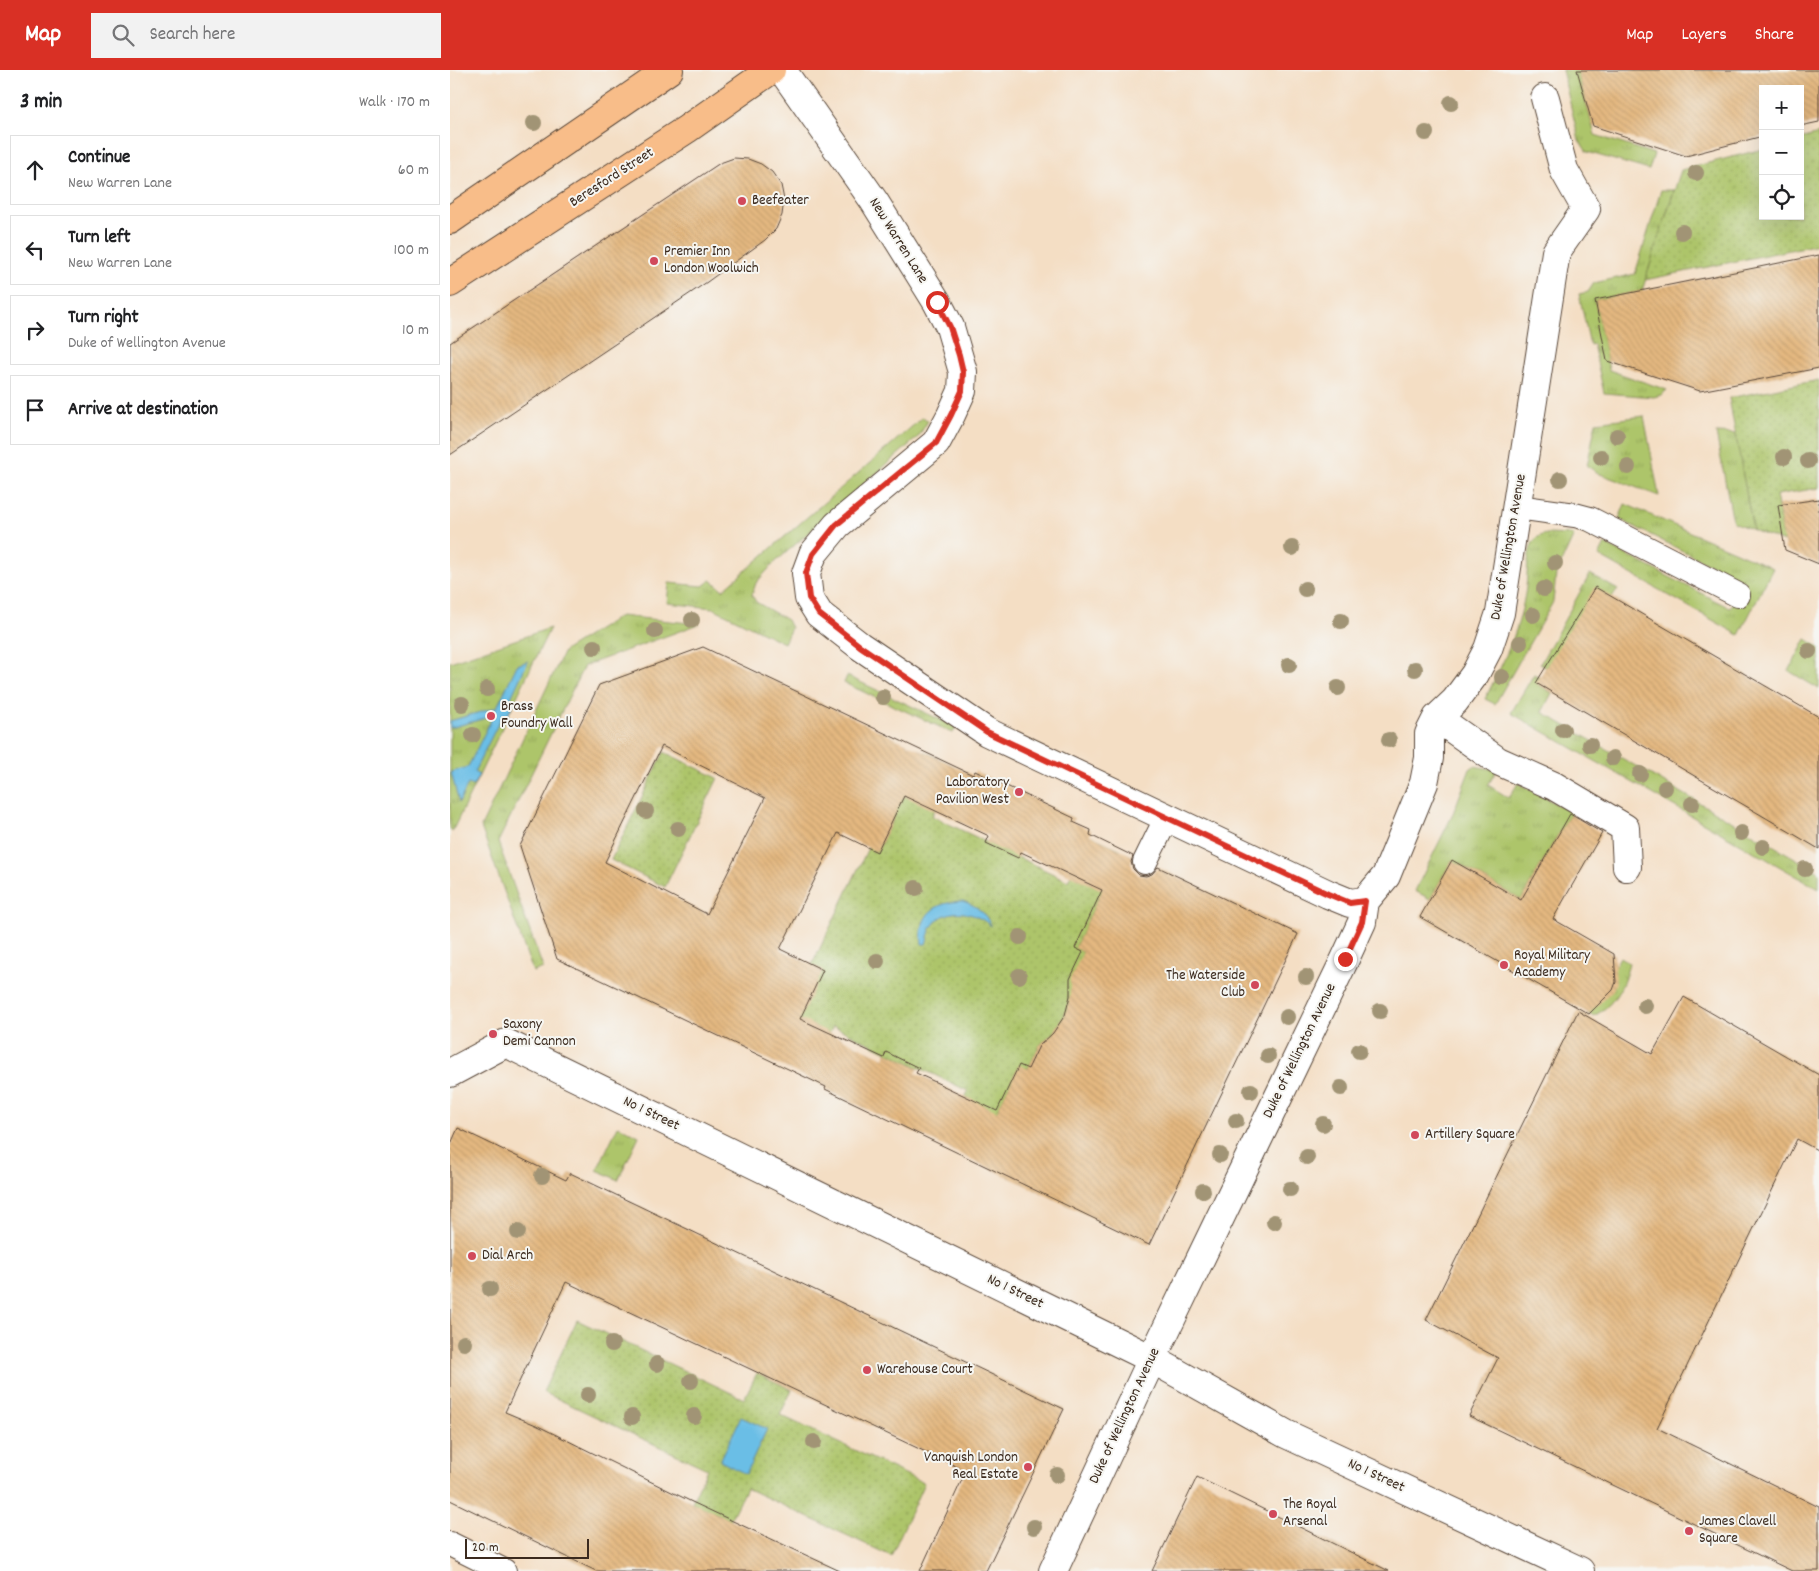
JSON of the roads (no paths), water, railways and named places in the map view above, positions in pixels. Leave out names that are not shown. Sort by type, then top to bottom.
[{"type":"main road","points":[[450,220],[669,70]]},
{"type":"main road","name":"Beresford Street","points":[[450,283],[686,129],[771,70]]},
{"type":"street","name":"New Warren Lane","points":[[782,70],[874,201],[937,302],[950,327],[963,372],[962,391],[936,443],[836,525],[813,554],[806,573],[809,598],[819,614],[860,646],[987,732],[1328,894],[1350,903],[1365,901]]},
{"type":"street","name":"Duke of Wellington Avenue","points":[[1053,1571],[1152,1359],[1345,959],[1362,922],[1365,901],[1386,876],[1424,783],[1430,758],[1429,734],[1437,718],[1454,701],[1475,674],[1488,649],[1500,614],[1556,252],[1586,209],[1564,170],[1544,98]]},
{"type":"street","points":[[1437,718],[1498,762],[1554,786],[1625,828],[1627,867]]},
{"type":"street","name":"No 1 Street","points":[[450,1074],[506,1043],[1152,1359],[1286,1434],[1580,1571]]},
{"type":"lane","points":[[1517,507],[1575,515],[1590,519],[1738,595]]},
{"type":"lane","points":[[1145,862],[1167,817]]},
{"type":"lane","points":[[450,1544],[504,1571]]},
{"type":"water","points":[[528,661],[510,700],[513,703],[508,715],[503,714],[474,772],[479,775],[473,786],[468,784],[459,803],[451,772],[468,767],[493,716],[450,728],[450,721],[497,707],[517,665]]},
{"type":"water","points":[[963,901],[980,910],[991,926],[970,914],[954,913],[946,915],[933,925],[926,944],[922,944],[921,934],[923,925],[930,912],[944,904]]},
{"type":"water","points":[[741,1417],[767,1429],[746,1474],[720,1461]]},
{"type":"place","name":"Beefeater","points":[[742,201]]},
{"type":"place","name":"Premier Inn London Woolwich","points":[[654,261]]},
{"type":"place","name":"Brass Foundry Wall","points":[[491,716]]},
{"type":"place","name":"Laboratory Pavilion West","points":[[1019,792]]},
{"type":"place","name":"Royal Military Academy","points":[[1504,965]]},
{"type":"place","name":"The Waterside Club","points":[[1255,985]]},
{"type":"place","name":"Saxony Demi Cannon","points":[[493,1034]]},
{"type":"place","name":"Artillery Square","points":[[1415,1135]]},
{"type":"place","name":"Dial Arch","points":[[472,1256]]},
{"type":"place","name":"Warehouse Court","points":[[867,1370]]},
{"type":"place","name":"Vanquish London Real Estate","points":[[1028,1467]]},
{"type":"place","name":"The Royal Arsenal","points":[[1273,1514]]},
{"type":"place","name":"James Clavell Square","points":[[1689,1531]]}]
